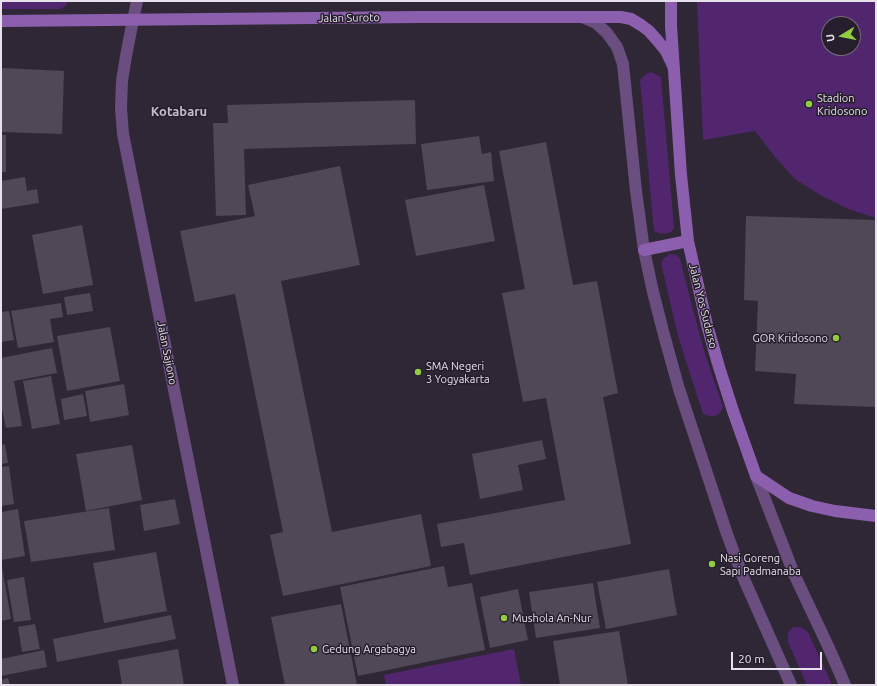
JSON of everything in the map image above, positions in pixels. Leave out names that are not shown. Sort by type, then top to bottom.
[{"type":"main road","name":"Jalan Yos Sudarso","points":[[671,1],[671,26],[681,175],[688,241],[707,325],[717,360],[756,476]]},
{"type":"main road","name":"Jalan Suroto","points":[[1,21],[581,16],[621,17],[631,19],[641,24],[649,31],[666,51],[674,68]]},
{"type":"main road","points":[[644,250],[688,241]]},
{"type":"main road","points":[[756,476],[789,498],[812,506],[835,511],[876,516]]},
{"type":"street","name":"Jalan Sajiono","points":[[137,1],[122,81],[121,108],[123,134],[233,685]]},
{"type":"street","points":[[581,16],[596,23],[607,33],[617,47],[623,64],[636,191],[644,250],[664,335],[691,430],[726,534],[790,685]]},
{"type":"street","points":[[756,476],[794,574],[845,685]]},
{"type":"shaded area","points":[[1,1],[68,1],[61,9],[1,9]]},
{"type":"shaded area","points":[[519,1],[519,2],[230,2]]},
{"type":"shaded area","name":"Stadion Kridosono","points":[[697,1],[876,1],[876,218],[848,209],[820,195],[795,179],[755,131],[703,140]]},
{"type":"shaded area","points":[[650,72],[661,77],[674,228],[671,232],[665,234],[654,231],[640,80]]},
{"type":"shaded area","points":[[670,254],[676,255],[680,258],[705,354],[723,407],[720,413],[715,416],[703,414],[678,336],[661,263],[664,258]]},
{"type":"shaded area","points":[[793,627],[801,627],[808,632],[832,685],[807,685],[788,642],[788,633]]},
{"type":"shaded area","points":[[514,649],[521,685],[386,685],[384,675]]},
{"type":"building","points":[[2,68],[64,71],[62,134],[1,132]]},
{"type":"building","points":[[415,100],[416,144],[244,149],[246,215],[216,216],[213,123],[228,123],[227,105]]},
{"type":"building","points":[[1,135],[6,135],[6,172],[1,172]]},
{"type":"building","points":[[479,136],[482,154],[491,152],[494,181],[427,190],[421,144]]},
{"type":"building","points":[[546,142],[573,285],[597,281],[618,393],[603,397],[631,544],[470,575],[464,543],[441,547],[437,524],[565,500],[546,398],[523,402],[502,293],[525,289],[499,151]]},
{"type":"building","points":[[340,166],[360,265],[281,281],[332,532],[421,514],[431,566],[283,596],[270,535],[283,532],[235,294],[195,302],[180,231],[255,216],[248,185]]},
{"type":"building","points":[[25,177],[27,191],[37,189],[39,203],[1,209],[1,181]]},
{"type":"building","points":[[484,185],[495,241],[416,256],[405,200]]},
{"type":"building","name":"GOR Kridosono","points":[[746,216],[876,220],[876,407],[794,404],[796,374],[755,371],[758,301],[744,300]]},
{"type":"building","points":[[82,225],[93,285],[43,294],[32,235]]},
{"type":"building","points":[[90,293],[93,311],[67,315],[64,297]]},
{"type":"building","points":[[61,303],[63,317],[50,319],[54,342],[18,348],[11,311]]},
{"type":"building","points":[[9,311],[14,340],[1,342],[1,312]]},
{"type":"building","points":[[110,327],[120,381],[67,391],[57,336]]},
{"type":"building","points":[[52,348],[57,373],[14,381],[22,426],[6,428],[1,405],[1,358]]},
{"type":"building","points":[[51,376],[60,424],[32,429],[23,381]]},
{"type":"building","points":[[124,384],[129,415],[90,422],[85,391]]},
{"type":"building","points":[[83,394],[87,416],[64,420],[61,399]]},
{"type":"building","points":[[542,440],[546,459],[518,465],[523,490],[480,499],[472,454]]},
{"type":"building","points":[[5,444],[8,463],[1,464],[1,445]]},
{"type":"building","points":[[132,445],[142,500],[86,511],[76,454]]},
{"type":"building","points":[[9,466],[14,504],[1,506],[1,467]]},
{"type":"building","points":[[175,499],[180,524],[144,531],[140,505]]},
{"type":"building","points":[[109,508],[115,550],[31,562],[24,521]]},
{"type":"building","points":[[18,509],[25,556],[1,560],[1,512]]},
{"type":"building","points":[[156,552],[167,611],[104,623],[93,563]]},
{"type":"building","points":[[444,566],[448,587],[472,583],[485,650],[358,676],[340,587]]},
{"type":"building","points":[[1,567],[11,619],[1,621]]},
{"type":"building","points":[[669,569],[677,615],[606,629],[597,582]]},
{"type":"building","points":[[24,577],[31,620],[14,622],[7,580]]},
{"type":"building","points":[[593,583],[600,628],[536,638],[529,592]]},
{"type":"building","name":"Mushola An-Nur","points":[[518,589],[528,640],[490,648],[480,597]]},
{"type":"building","name":"Gedung Argabagya","points":[[341,604],[357,685],[285,685],[271,617]]},
{"type":"building","points":[[171,615],[176,639],[57,662],[53,639]]},
{"type":"building","points":[[35,624],[40,649],[22,652],[18,627]]},
{"type":"building","points":[[619,631],[628,685],[560,685],[553,641]]},
{"type":"building","points":[[178,649],[184,685],[122,685],[118,660]]},
{"type":"building","points":[[44,650],[47,667],[1,676],[1,659]]},
{"type":"building","points":[[8,678],[10,685],[1,685],[1,680]]},
{"type":"place","name":"Stadion Kridosono","points":[[809,104]]},
{"type":"place","name":"GOR Kridosono","points":[[836,338]]},
{"type":"place","name":"SMA Negeri 3 Yogyakarta","points":[[418,372]]},
{"type":"place","name":"Nasi Goreng Sapi Padmanaba","points":[[712,564]]},
{"type":"place","name":"Mushola An-Nur","points":[[504,618]]},
{"type":"place","name":"Gedung Argabagya","points":[[314,649]]},
{"type":"district","name":"Kotabaru","points":[[179,112]]}]
